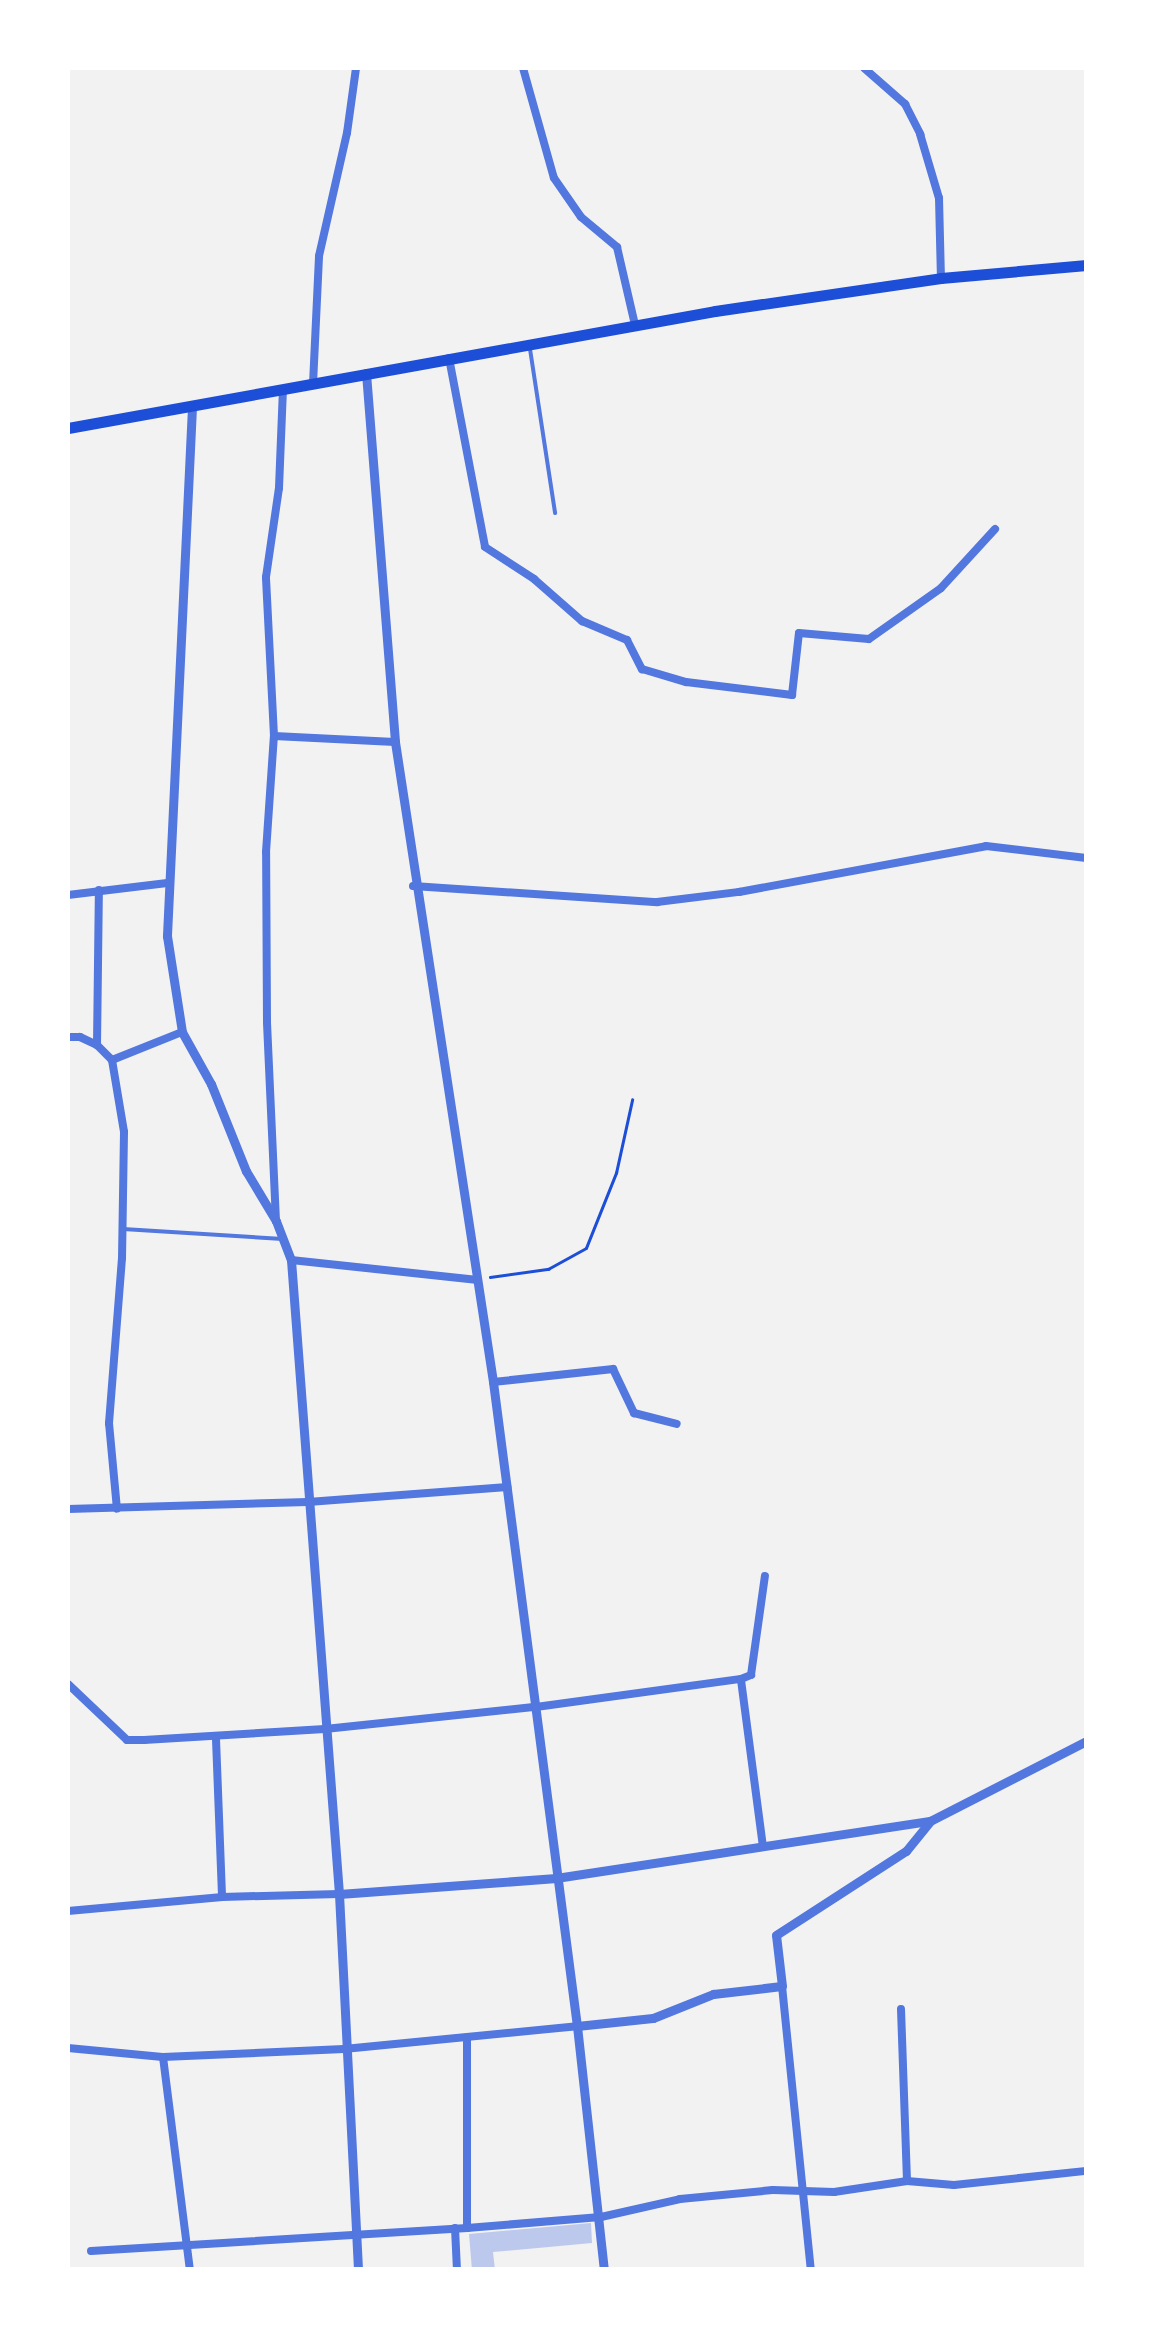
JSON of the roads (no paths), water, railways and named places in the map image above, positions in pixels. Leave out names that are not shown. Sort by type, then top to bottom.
[{"type":"main road","points":[[68,428],[635,325],[942,278],[1086,265]]},
{"type":"street","points":[[313,384],[319,256],[347,133],[356,68]]},
{"type":"street","points":[[524,68],[554,178],[581,217],[616,247],[635,325]]},
{"type":"street","points":[[864,68],[904,104],[920,134],[938,198],[942,278]]},
{"type":"street","points":[[449,358],[485,547],[534,580],[582,621],[627,640],[642,669],[686,682],[792,695],[800,633],[869,639],[941,588],[995,528]]},
{"type":"street","points":[[366,372],[395,742],[414,886],[493,1382],[601,2217],[604,2270]]},
{"type":"street","points":[[276,1221],[266,852],[274,736],[266,577],[279,488],[283,390]]},
{"type":"street","points":[[192,407],[167,936],[182,1032],[211,1084],[246,1171],[276,1221],[291,1260],[339,1894],[358,2270]]},
{"type":"street","points":[[274,736],[395,742]]},
{"type":"street","points":[[414,886],[657,902],[993,848],[1086,858]]},
{"type":"street","points":[[68,895],[168,883]]},
{"type":"street","points":[[97,1045],[99,890]]},
{"type":"street","points":[[112,1060],[182,1032]]},
{"type":"street","points":[[68,1037],[80,1037],[97,1045],[112,1060]]},
{"type":"street","points":[[112,1060],[110,1074],[122,1105],[124,1132],[124,1230],[110,1423],[117,1509]]},
{"type":"street","points":[[291,1260],[478,1280]]},
{"type":"street","points":[[493,1382],[613,1369],[634,1413],[678,1424]]},
{"type":"street","points":[[68,1508],[308,1502],[506,1487]]},
{"type":"street","points":[[68,1684],[128,1740],[216,1739],[325,1729],[536,1707],[741,1679],[750,1676],[764,1576]]},
{"type":"street","points":[[741,1679],[763,1848]]},
{"type":"street","points":[[216,1739],[222,1897]]},
{"type":"street","points":[[68,1912],[222,1897],[339,1894],[556,1878],[930,1821],[1086,1741]]},
{"type":"street","points":[[812,2270],[776,1936],[906,1852],[930,1821]]},
{"type":"street","points":[[68,2048],[163,2057],[467,2039],[654,2018],[713,1994],[782,1986]]},
{"type":"street","points":[[901,2009],[907,2180]]},
{"type":"street","points":[[467,2039],[467,2228]]},
{"type":"street","points":[[163,2057],[190,2270]]},
{"type":"street","points":[[91,2250],[467,2228],[601,2217],[680,2199],[802,2190],[834,2192],[907,2180],[954,2185],[1086,2170]]},
{"type":"street","points":[[455,2228],[457,2270]]},
{"type":"lane","points":[[529,345],[555,512]]},
{"type":"lane","points":[[124,1230],[284,1240]]}]
